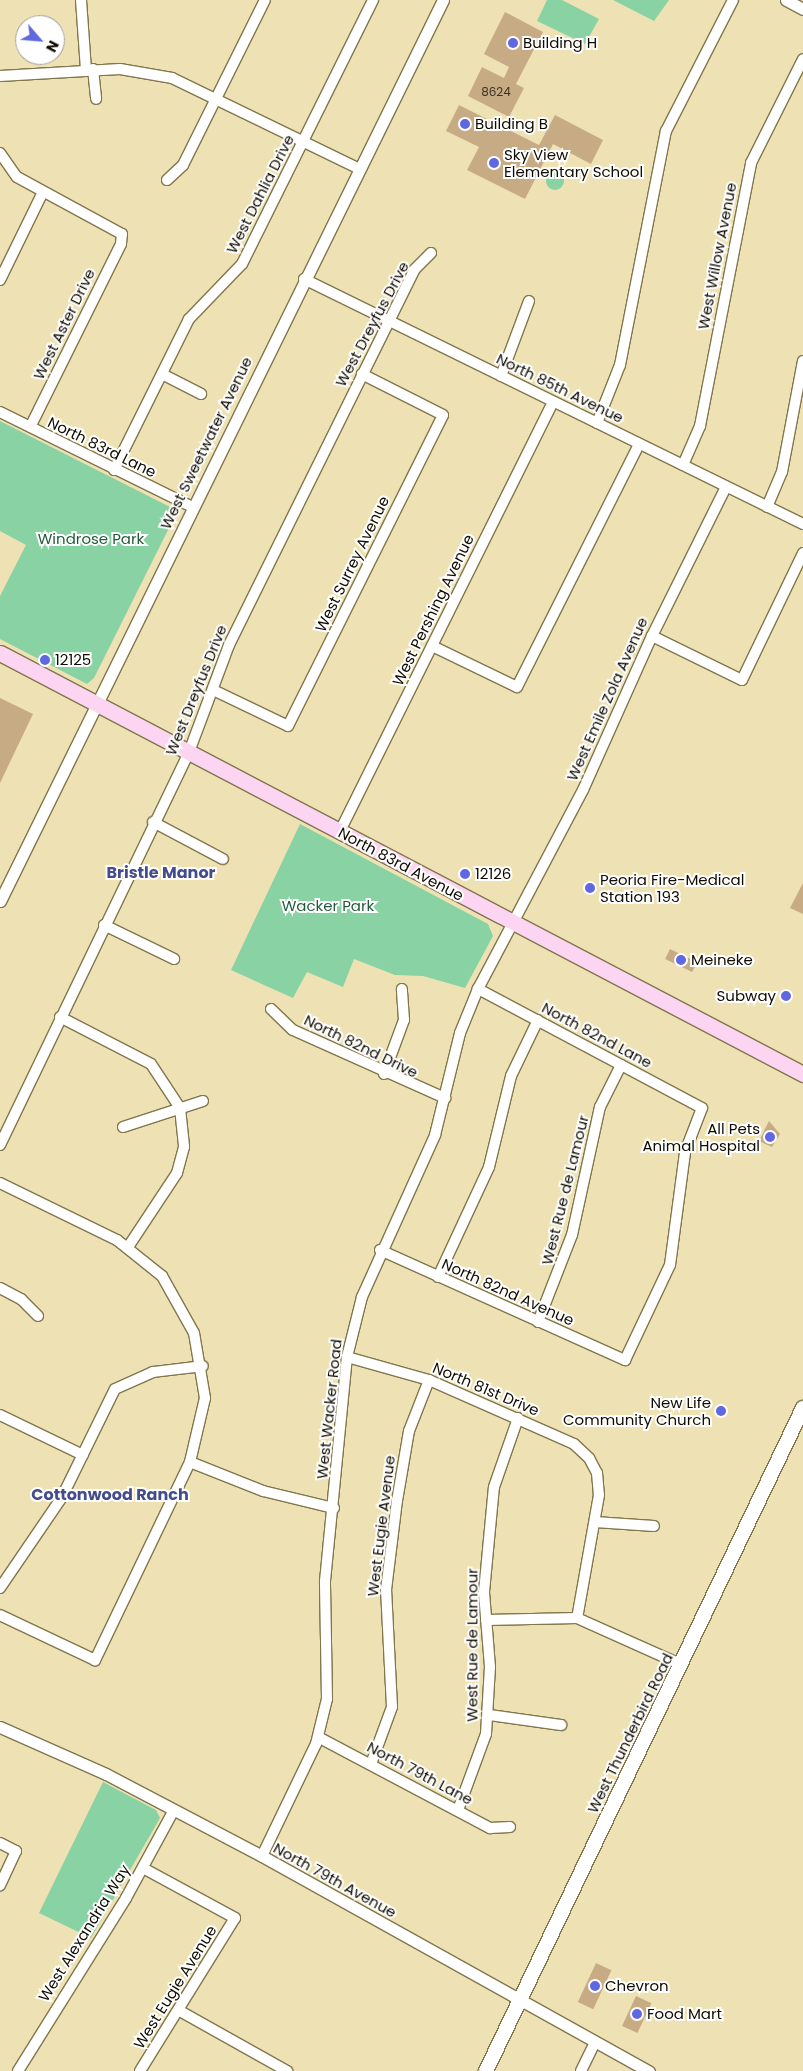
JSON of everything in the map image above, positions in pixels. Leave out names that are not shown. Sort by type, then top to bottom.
[{"type":"main road","name":"North 83rd Avenue","points":[[0,653],[803,1074]]},
{"type":"main road","name":"West Thunderbird Road","points":[[486,2071],[803,1408]]},
{"type":"street","points":[[81,0],[90,70],[96,99]]},
{"type":"street","points":[[167,180],[182,166],[265,0]]},
{"type":"street","name":"West Dahlia Drive","points":[[114,470],[189,319],[242,264],[373,0]]},
{"type":"street","name":"West Sweetwater Avenue","points":[[0,902],[95,703],[443,0]]},
{"type":"street","points":[[597,424],[620,365],[666,131],[733,0]]},
{"type":"street","points":[[786,0],[803,9]]},
{"type":"street","name":"West Willow Avenue","points":[[683,465],[700,426],[751,163],[803,60]]},
{"type":"street","points":[[0,76],[90,70],[164,76],[216,98],[359,170]]},
{"type":"street","points":[[0,153],[17,177],[43,192],[0,280]]},
{"type":"street","name":"West Aster Drive","points":[[30,427],[121,244],[122,234],[43,192]]},
{"type":"street","name":"West Dreyfus Drive","points":[[0,1145],[153,822],[189,752],[229,645],[414,270],[431,253]]},
{"type":"street","name":"North 85th Avenue","points":[[304,280],[803,524]]},
{"type":"street","points":[[501,376],[529,301]]},
{"type":"street","points":[[767,506],[782,472],[803,361]]},
{"type":"street","points":[[162,374],[201,394]]},
{"type":"street","name":"West Surrey Avenue","points":[[213,690],[288,726],[442,415],[362,374]]},
{"type":"street","name":"West Pershing Avenue","points":[[340,831],[553,402]]},
{"type":"street","name":"North 83rd Lane","points":[[0,412],[192,507]]},
{"type":"street","points":[[432,646],[517,687],[640,444]]},
{"type":"street","name":"West Emile Zola Avenue","points":[[512,922],[583,790],[652,636],[726,487]]},
{"type":"street","points":[[652,636],[742,680],[803,553]]},
{"type":"street","points":[[153,822],[223,859]]},
{"type":"street","name":"West Wacker Road","points":[[262,1856],[318,1737],[328,1687],[325,1582],[334,1508],[347,1357],[358,1311],[380,1250],[430,1148],[445,1098],[460,1033],[478,989],[512,922]]},
{"type":"street","points":[[104,925],[174,959]]},
{"type":"street","points":[[384,1074],[404,1020],[402,989]]},
{"type":"street","name":"North 82nd Lane","points":[[478,989],[702,1108],[685,1152],[670,1264],[625,1360]]},
{"type":"street","name":"North 82nd Drive","points":[[271,1009],[293,1030],[384,1074],[445,1098]]},
{"type":"street","points":[[60,1017],[151,1064],[180,1108],[184,1147],[176,1173],[128,1247]]},
{"type":"street","points":[[438,1277],[489,1166],[511,1076],[538,1020]]},
{"type":"street","name":"West Rue de Lamour","points":[[538,1322],[572,1235],[600,1107],[621,1065]]},
{"type":"street","points":[[123,1126],[203,1101]]},
{"type":"street","points":[[0,1183],[128,1247],[162,1276],[181,1303],[203,1366],[204,1412],[190,1462],[94,1660],[0,1615]]},
{"type":"street","name":"North 82nd Avenue","points":[[380,1250],[625,1360]]},
{"type":"street","points":[[0,1288],[22,1299],[38,1316]]},
{"type":"street","name":"North 81st Drive","points":[[347,1357],[429,1380],[574,1444],[597,1473],[595,1522]]},
{"type":"street","points":[[0,1588],[62,1497],[115,1389],[153,1372],[203,1366]]},
{"type":"street","name":"West Eugie Avenue","points":[[371,1764],[392,1707],[386,1590],[397,1501],[409,1431],[429,1380]]},
{"type":"street","points":[[0,1415],[83,1455]]},
{"type":"street","name":"West Rue de Lamour","points":[[458,1810],[482,1752],[489,1715],[484,1592],[494,1486],[518,1418]]},
{"type":"street","points":[[190,1462],[263,1491],[334,1508]]},
{"type":"street","points":[[577,1618],[595,1522],[654,1526]]},
{"type":"street","points":[[486,1620],[577,1618],[680,1664]]},
{"type":"street","points":[[489,1715],[561,1725]]},
{"type":"street","name":"North 79th Avenue","points":[[0,1727],[174,1810],[262,1856],[649,2071]]},
{"type":"street","name":"North 79th Lane","points":[[318,1737],[490,1828],[510,1827]]},
{"type":"street","name":"West Alexandria Way","points":[[18,2071],[143,1868],[174,1810]]},
{"type":"street","points":[[0,1844],[16,1851],[0,1884]]},
{"type":"street","name":"West Eugie Avenue","points":[[140,2071],[180,2012],[235,1918],[143,1868]]},
{"type":"street","points":[[180,2012],[272,2068],[287,2071]]},
{"type":"street","points":[[581,2071],[595,2042]]},
{"type":"green space","points":[[547,0],[562,0],[599,19],[585,44],[537,21]]},
{"type":"green space","points":[[613,0],[669,0],[654,21]]},
{"type":"green space","points":[[555,172],[561,175],[564,181],[561,187],[555,190],[549,187],[546,181],[549,175]]},
{"type":"green space","name":"Windrose Park","points":[[0,421],[174,509],[175,516],[94,678],[87,684],[0,639],[0,596],[26,545],[0,531]]},
{"type":"green space","name":"Wacker Park","points":[[300,824],[488,924],[493,936],[465,988],[423,976],[395,975],[354,959],[343,987],[307,972],[293,998],[231,970]]},
{"type":"green space","points":[[103,1782],[156,1810],[160,1818],[91,1938],[39,1913]]},
{"type":"building","points":[[505,12],[543,32],[516,84],[524,88],[509,117],[468,96],[482,67],[504,78],[509,67],[484,54]]},
{"type":"building","points":[[459,105],[539,145],[555,115],[603,140],[591,164],[553,144],[525,199],[467,170],[479,147],[446,131]]},
{"type":"building","points":[[0,698],[33,714],[0,783]]},
{"type":"building","points":[[803,883],[803,914],[790,908]]},
{"type":"building","name":"Meineke","points":[[670,949],[697,962],[692,972],[665,959]]},
{"type":"building","name":"All Pets Animal Hospital","points":[[769,1121],[780,1134],[772,1147],[759,1141]]},
{"type":"building","name":"Chevron","points":[[596,1963],[611,1970],[593,2009],[578,2002]]},
{"type":"building","name":"Food Mart","points":[[636,1996],[651,2003],[637,2033],[622,2026]]},
{"type":"place","name":"Building H","points":[[513,43]]},
{"type":"place","name":"Building B","points":[[465,124]]},
{"type":"place","name":"Sky View Elementary School","points":[[494,163]]},
{"type":"place","name":"12125","points":[[45,660]]},
{"type":"place","name":"12126","points":[[465,874]]},
{"type":"place","name":"Peoria Fire-Medical Station 193","points":[[590,888]]},
{"type":"place","name":"Meineke","points":[[681,960]]},
{"type":"place","name":"Subway","points":[[786,996]]},
{"type":"place","name":"All Pets Animal Hospital","points":[[770,1137]]},
{"type":"place","name":"New Life Community Church","points":[[721,1411]]},
{"type":"place","name":"Chevron","points":[[595,1986]]},
{"type":"place","name":"Food Mart","points":[[637,2014]]},
{"type":"district","name":"Bristle Manor","points":[[161,873]]},
{"type":"district","name":"Cottonwood Ranch","points":[[110,1495]]}]
